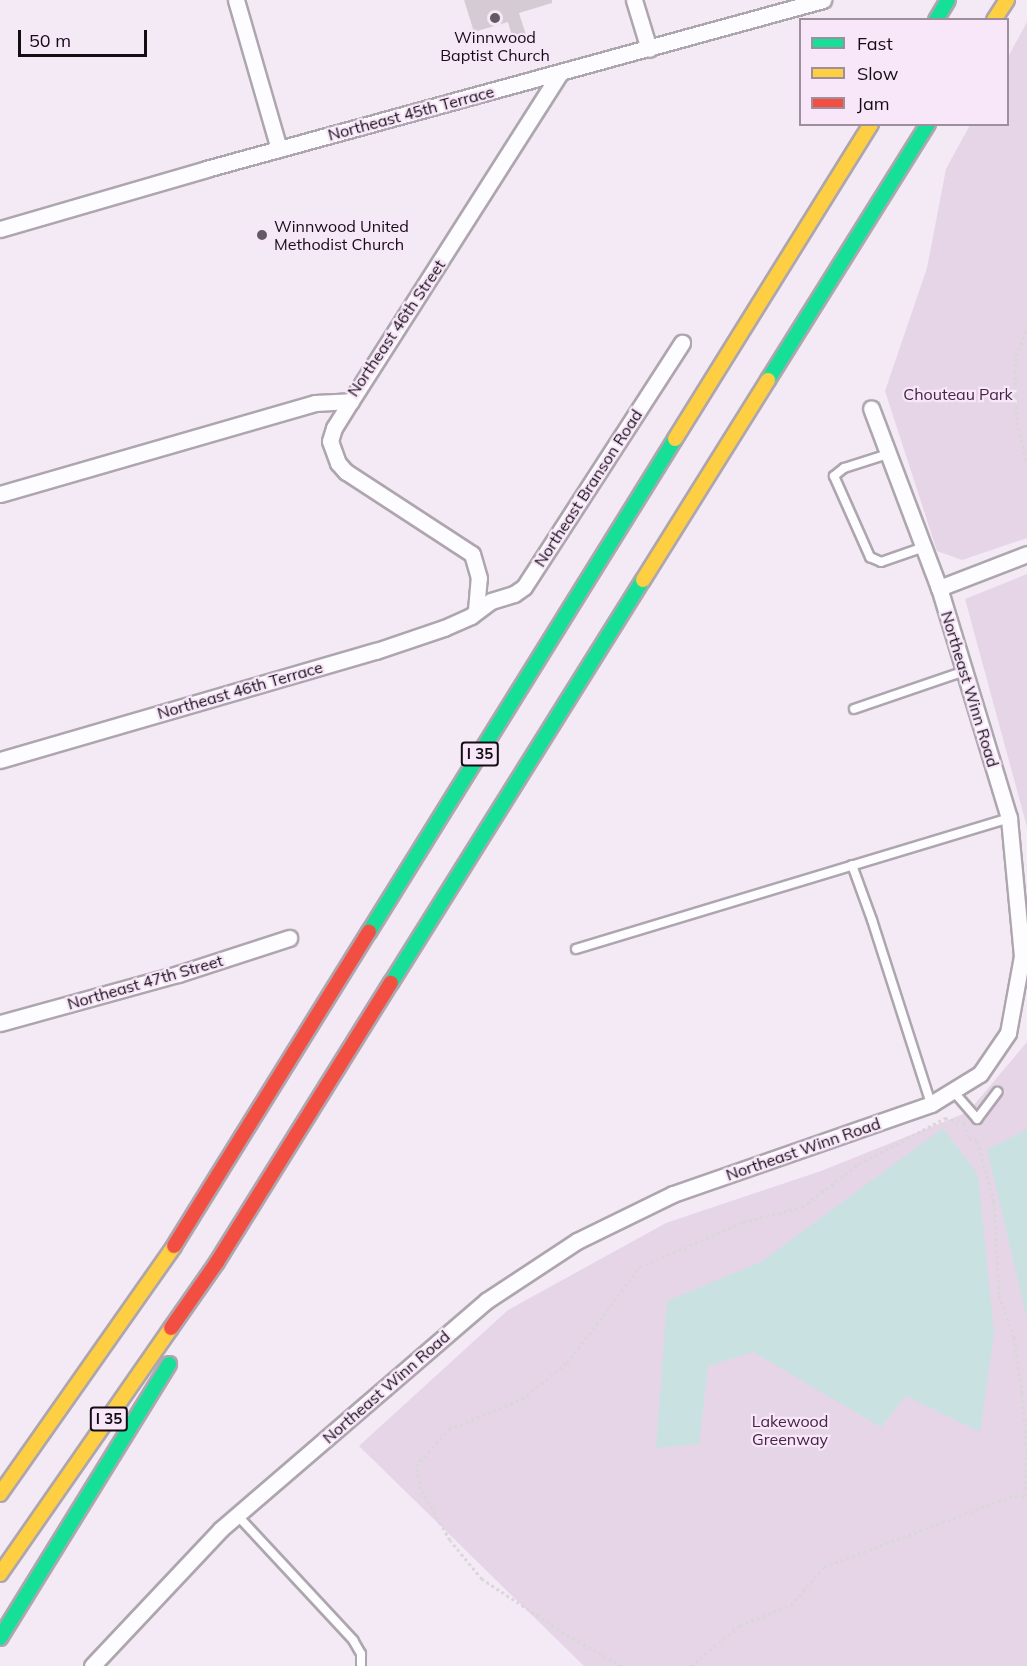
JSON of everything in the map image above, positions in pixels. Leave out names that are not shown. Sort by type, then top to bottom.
[{"type":"highway","points":[[937,18],[948,0]]},
{"type":"highway","points":[[995,18],[1007,0]]},
{"type":"highway","name":"I 35","points":[[0,1494],[174,1246],[870,126]]},
{"type":"highway","name":"I 35","points":[[0,1574],[217,1262],[927,126]]},
{"type":"highway","points":[[193,1322],[217,1262]]},
{"type":"highway","points":[[0,1638],[176,1352]]},
{"type":"street","points":[[236,0],[279,149]]},
{"type":"street","points":[[634,0],[649,49]]},
{"type":"street","name":"Northeast 45th Terrace","points":[[0,229],[279,149],[823,0]]},
{"type":"street","name":"Northeast 46th Street","points":[[0,494],[315,403],[351,401],[560,73]]},
{"type":"street","name":"Northeast Branson Road","points":[[476,610],[524,587],[682,343]]},
{"type":"street","points":[[351,401],[334,428],[330,441],[338,463],[346,472],[472,554],[479,578],[476,610]]},
{"type":"street","name":"Northeast Winn Road","points":[[92,1666],[105,1657],[237,1515],[486,1301],[577,1241],[673,1194],[931,1104],[980,1074],[1008,1033],[1022,956],[1009,818],[939,588],[872,408]]},
{"type":"street","points":[[939,588],[1027,554]]},
{"type":"street","name":"Northeast 46th Terrace","points":[[0,760],[376,651],[444,628],[476,610]]},
{"type":"street","name":"Northeast 47th Street","points":[[0,1023],[178,974],[289,938]]},
{"type":"lane","points":[[888,454],[844,468],[834,476],[870,557],[881,562],[924,547]]},
{"type":"lane","points":[[854,709],[965,671]]},
{"type":"lane","points":[[576,949],[1009,818]]},
{"type":"lane","points":[[852,865],[931,1104]]},
{"type":"lane","points":[[953,1091],[977,1119],[997,1092]]},
{"type":"lane","points":[[237,1515],[353,1640],[361,1654],[361,1666]]},
{"type":"path","points":[[1027,331],[1017,352],[1015,370],[1017,422],[1027,462]]},
{"type":"path","points":[[622,1666],[564,1633],[482,1579],[450,1540],[421,1490],[416,1466],[449,1430],[522,1399],[567,1363],[640,1267],[743,1222],[802,1207],[859,1164],[945,1119],[964,1123],[969,1138],[977,1141],[994,1202],[999,1295],[1014,1337],[1017,1355],[1027,1450],[1026,1497],[1015,1495],[824,1567],[790,1605],[740,1625],[690,1666]]},
{"type":"green space","name":"Chouteau Park","points":[[1027,22],[1027,538],[962,560],[937,551],[885,391],[927,268],[946,169],[969,126],[1009,126],[1009,55]]},
{"type":"green space","points":[[1027,574],[1027,827],[965,599]]},
{"type":"green space","name":"Lakewood Greenway","points":[[1027,1042],[1027,1666],[584,1666],[359,1446],[508,1310],[666,1223],[821,1171],[968,1112]]},
{"type":"shaded area","points":[[943,1128],[978,1175],[994,1333],[980,1432],[906,1396],[881,1427],[753,1352],[708,1366],[699,1444],[656,1448],[667,1301],[761,1262]]},
{"type":"shaded area","points":[[1027,1129],[1027,1318],[987,1150]]},
{"type":"building","name":"Winnwood Baptist Church","points":[[464,0],[552,0],[552,3],[519,13],[526,35],[513,39],[508,22],[474,32]]},
{"type":"traffic: fast","points":[[937,18],[948,0]]},
{"type":"traffic: fast","points":[[768,380],[927,126]]},
{"type":"traffic: fast","points":[[369,932],[675,439]]},
{"type":"traffic: fast","points":[[391,983],[643,580]]},
{"type":"traffic: fast","points":[[0,1638],[169,1364]]},
{"type":"traffic: slow","points":[[995,18],[1007,0]]},
{"type":"traffic: slow","points":[[675,439],[870,126]]},
{"type":"traffic: slow","points":[[643,580],[768,380]]},
{"type":"traffic: slow","points":[[0,1494],[174,1246]]},
{"type":"traffic: slow","points":[[0,1574],[171,1328]]},
{"type":"traffic: jam","points":[[174,1246],[369,932]]},
{"type":"traffic: jam","points":[[171,1328],[217,1262],[391,983]]},
{"type":"place","name":"Winnwood Baptist Church","points":[[495,18]]},
{"type":"place","name":"Winnwood United Methodist Church","points":[[262,235]]}]
